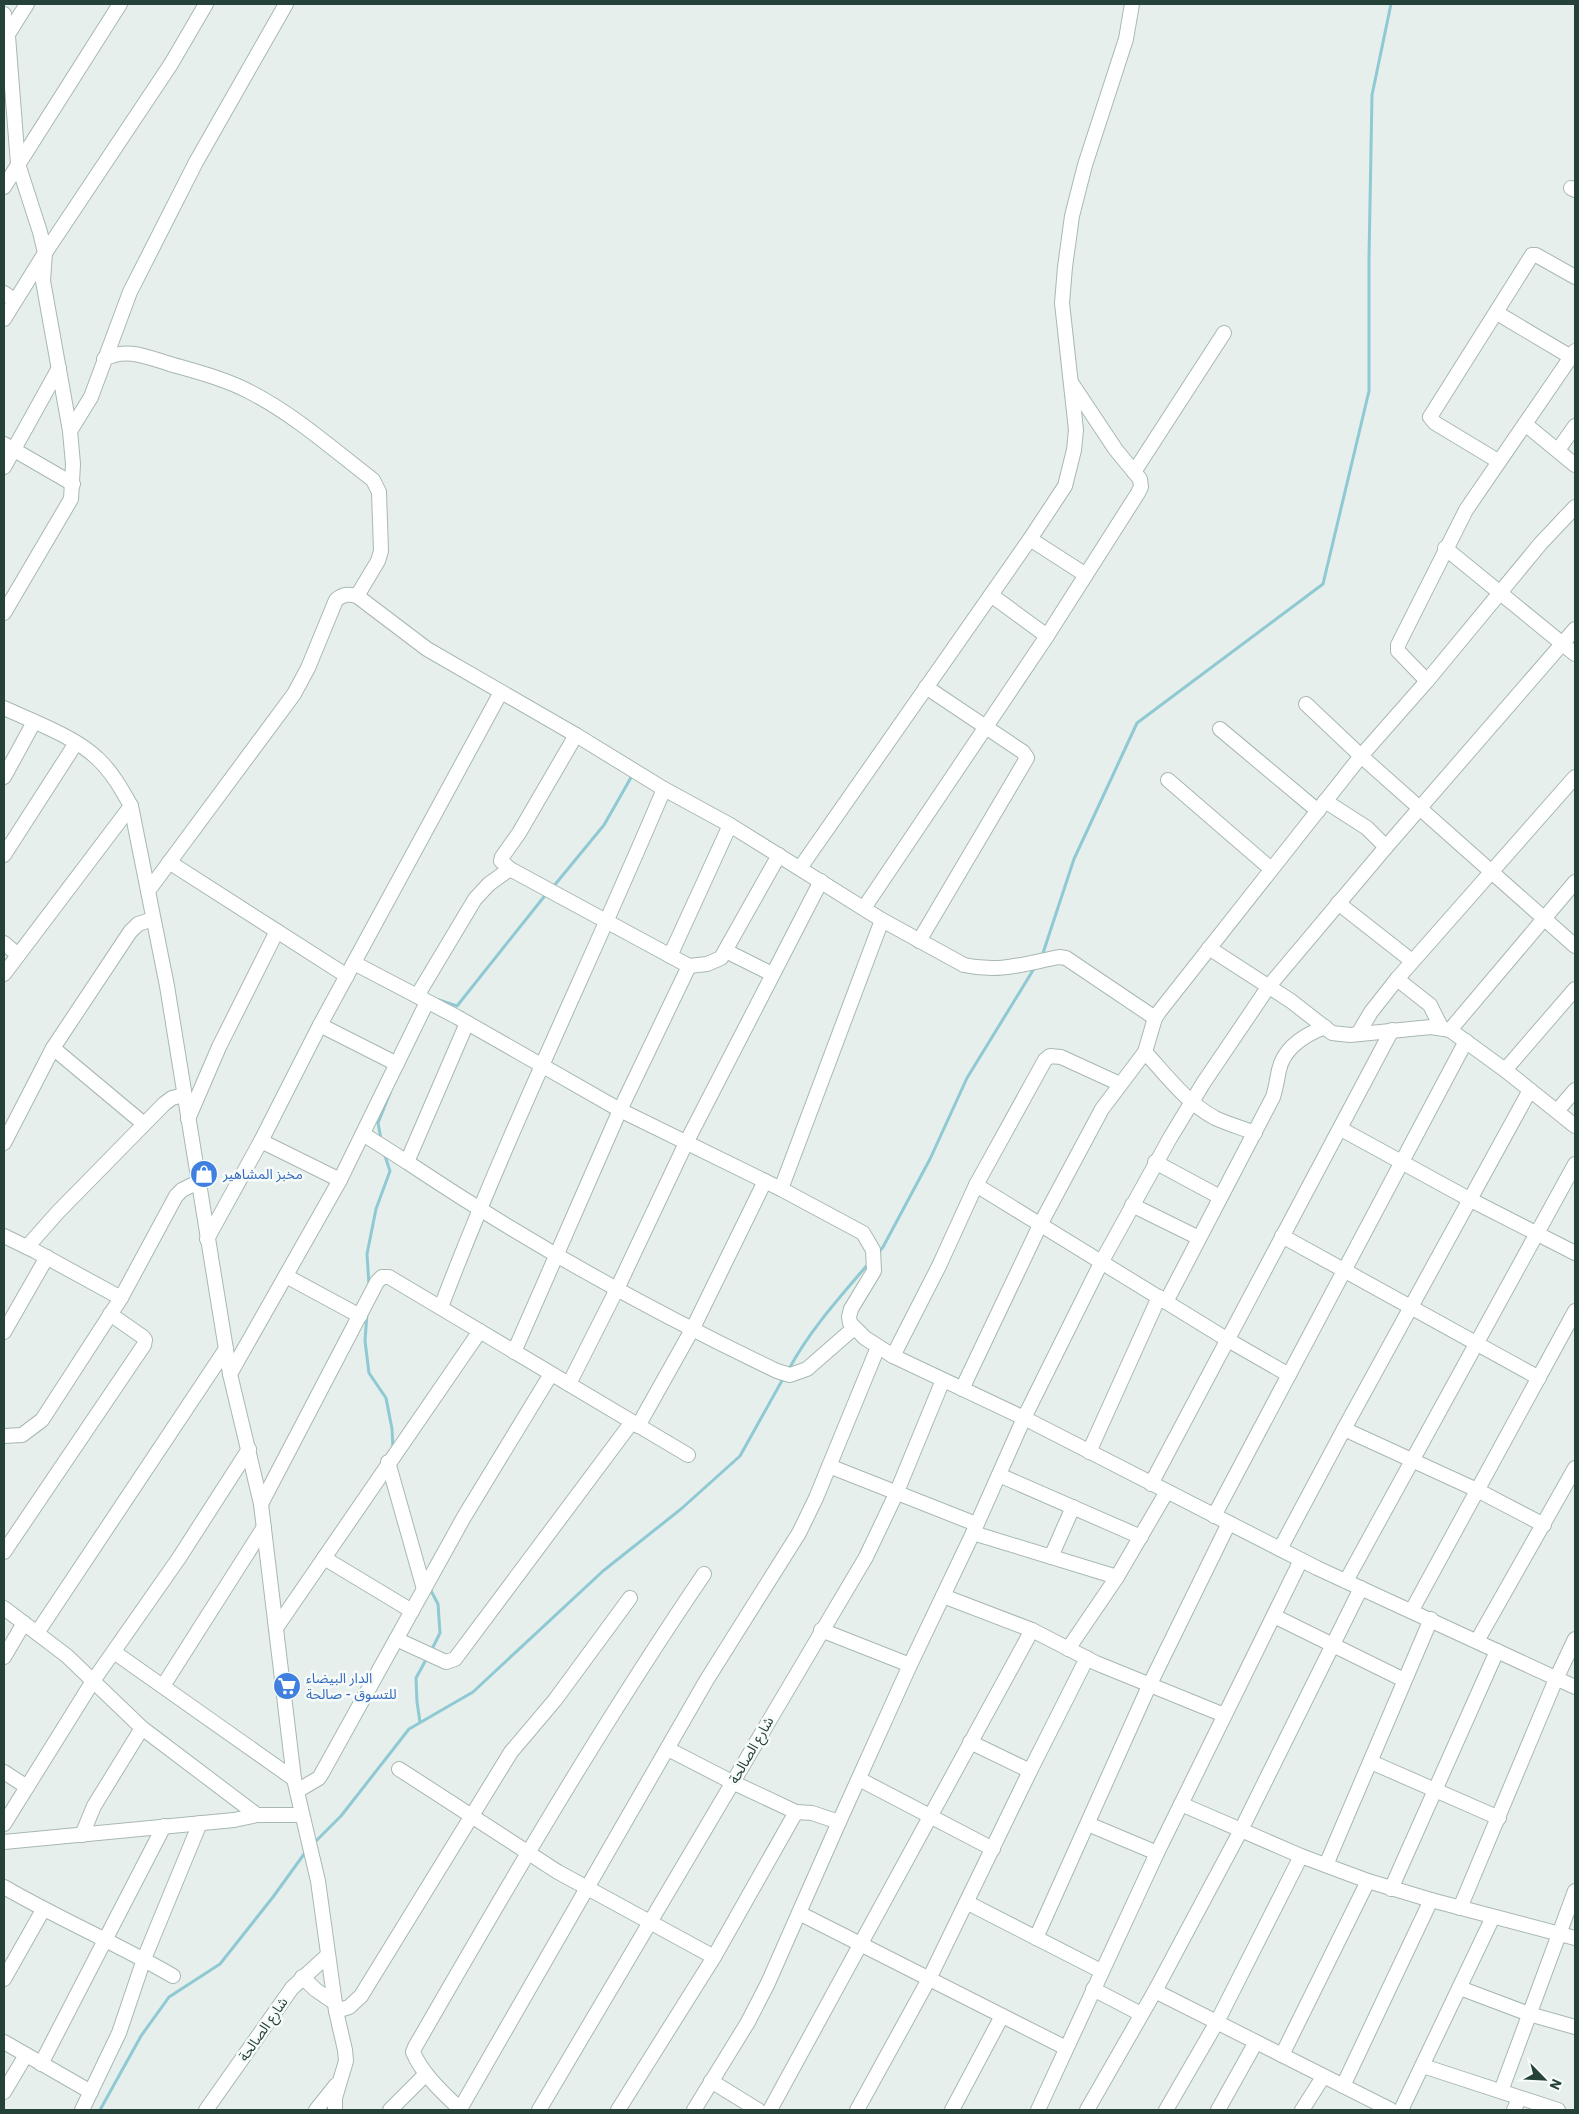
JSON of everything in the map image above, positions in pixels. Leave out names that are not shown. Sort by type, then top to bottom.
[{"type":"street","points":[[6,39],[27,4]]},
{"type":"street","points":[[4,187],[120,4]]},
{"type":"street","points":[[4,319],[9,297],[45,253],[171,64],[206,4]]},
{"type":"street","points":[[70,431],[91,397],[130,292],[191,171],[286,4]]},
{"type":"street","points":[[800,868],[1059,497],[1068,476],[1076,430],[1062,303],[1072,216],[1085,166],[1123,48],[1132,4]]},
{"type":"street","points":[[4,14],[18,164],[45,253],[43,281],[70,431],[73,484],[71,499],[67,507],[4,613]]},
{"type":"street","points":[[1498,460],[1435,423],[1430,417],[1532,255],[1536,255],[1575,276]]},
{"type":"street","points":[[1427,681],[1398,651],[1398,645],[1445,548],[1466,510],[1498,460],[1573,354],[1497,313]]},
{"type":"street","points":[[1134,472],[1224,333]]},
{"type":"street","points":[[104,359],[120,352],[137,354],[220,379],[253,393],[292,418],[373,480],[378,492],[381,551],[378,561],[357,596]]},
{"type":"street","points":[[4,467],[9,446],[59,368]]},
{"type":"street","points":[[864,908],[1047,636],[1141,487],[1140,479],[1116,450],[1070,380]]},
{"type":"street","points":[[1525,424],[1575,465]]},
{"type":"street","points":[[1558,450],[1575,426]]},
{"type":"street","points":[[9,446],[73,484]]},
{"type":"street","points":[[962,1389],[1041,1223],[1102,1109],[1145,1052],[1155,1018],[1361,756],[1427,681],[1540,543],[1575,507]]},
{"type":"street","points":[[1030,539],[1086,575]]},
{"type":"street","points":[[1445,548],[1575,654]]},
{"type":"street","points":[[148,890],[294,694],[308,668],[336,600],[342,595],[349,594],[357,596],[427,649],[576,735],[664,789],[779,854],[882,920],[964,965],[986,969],[1004,969],[1059,957],[1066,958],[1155,1018]]},
{"type":"street","points":[[991,595],[1047,636]]},
{"type":"street","points":[[694,2110],[748,2022],[1024,1418],[1102,1261],[1155,1162],[1192,1101],[1268,986],[1575,629]]},
{"type":"street","points":[[919,941],[1026,762],[1026,754],[926,687]]},
{"type":"street","points":[[207,1239],[262,1141],[320,1025],[500,692]]},
{"type":"street","points":[[1306,704],[1361,756],[1575,946]]},
{"type":"street","points":[[4,708],[76,743],[99,760],[119,786],[131,806],[167,986],[230,1374],[261,1504],[296,1785],[302,1816],[314,1857],[336,2007],[345,2050],[346,2061],[335,2098],[335,2110]]},
{"type":"street","points":[[4,777],[34,722]]},
{"type":"street","points":[[1220,729],[1321,806],[1367,828],[1386,847]]},
{"type":"street","points":[[576,735],[519,833],[502,857],[501,862],[510,869],[689,966],[715,962],[726,951],[779,854]]},
{"type":"street","points":[[4,855],[76,743]]},
{"type":"street","points":[[1358,1034],[1371,1012],[1412,961],[1575,777]]},
{"type":"street","points":[[1168,780],[1271,869]]},
{"type":"street","points":[[441,1308],[540,1066],[608,922],[664,789]]},
{"type":"street","points":[[4,974],[131,806]]},
{"type":"street","points":[[670,956],[730,826]]},
{"type":"street","points":[[169,862],[347,976]]},
{"type":"street","points":[[230,1374],[340,1180],[397,1064],[422,999],[476,899],[489,884],[510,869]]},
{"type":"street","points":[[569,1384],[617,1289],[686,1143],[821,881]]},
{"type":"street","points":[[1209,948],[1268,986],[1332,1033],[1340,1035],[1392,1030],[1445,1028],[1575,882]]},
{"type":"street","points":[[1338,903],[1412,961]]},
{"type":"street","points":[[4,1143],[53,1048],[130,932],[138,924],[153,919]]},
{"type":"street","points":[[781,1189],[882,920]]},
{"type":"street","points":[[188,1119],[219,1047],[277,931]]},
{"type":"street","points":[[4,943],[18,954]]},
{"type":"street","points":[[726,951],[772,974]]},
{"type":"street","points":[[354,963],[467,1023],[620,1110],[857,1228],[869,1241],[874,1250],[874,1271],[851,1309],[849,1317],[854,1328],[893,1356],[1024,1418],[1301,1560],[1575,1687]]},
{"type":"street","points":[[514,1352],[620,1110],[689,966]]},
{"type":"street","points":[[1397,979],[1430,1005],[1445,1028],[1505,1070],[1575,1126]]},
{"type":"street","points":[[1505,1070],[1575,989]]},
{"type":"street","points":[[407,1162],[467,1023]]},
{"type":"street","points":[[320,1025],[397,1064]]},
{"type":"street","points":[[1089,1452],[1162,1299],[1199,1238],[1274,1097],[1279,1069],[1288,1051],[1303,1036],[1325,1027]]},
{"type":"street","points":[[1151,1484],[1392,1030]]},
{"type":"street","points":[[1214,1516],[1466,1041]]},
{"type":"street","points":[[53,1048],[144,1124]]},
{"type":"street","points":[[1145,1052],[1192,1101],[1214,1117],[1255,1133]]},
{"type":"street","points":[[893,1356],[939,1266],[976,1185],[1044,1060],[1050,1056],[1060,1057],[1120,1084]]},
{"type":"street","points":[[1280,1549],[1530,1090]]},
{"type":"street","points":[[1557,1111],[1575,1090]]},
{"type":"street","points":[[27,1247],[58,1212],[164,1104],[172,1098],[184,1095]]},
{"type":"street","points":[[1340,1129],[1535,1234],[1575,1253]]},
{"type":"street","points":[[363,1134],[480,1211],[555,1256],[777,1371],[790,1375],[807,1370],[854,1328]]},
{"type":"street","points":[[262,1141],[340,1180]]},
{"type":"street","points":[[1155,1162],[1220,1197]]},
{"type":"street","points":[[1346,1581],[1575,1164]]},
{"type":"street","points":[[396,1640],[446,1662],[455,1659],[635,1424],[693,1328],[765,1181]]},
{"type":"street","points":[[4,1436],[22,1435],[42,1420],[120,1298],[176,1196],[182,1190],[198,1182]]},
{"type":"street","points":[[976,1185],[1041,1223],[1228,1340],[1289,1375]]},
{"type":"street","points":[[1132,1205],[1199,1238]]},
{"type":"street","points":[[4,1236],[120,1298]]},
{"type":"street","points":[[1282,1236],[1410,1309],[1539,1378]]},
{"type":"street","points":[[4,1332],[47,1258]]},
{"type":"street","points":[[286,1276],[360,1316]]},
{"type":"street","points":[[261,1504],[382,1277],[388,1277],[688,1455]]},
{"type":"street","points":[[1412,1610],[1575,1312]]},
{"type":"street","points":[[4,1552],[144,1345],[145,1340],[143,1336],[110,1314]]},
{"type":"street","points":[[276,1628],[388,1462],[480,1331]]},
{"type":"street","points":[[704,1574],[612,1716],[527,1853],[413,2052],[426,2074],[461,2110],[586,1889],[722,1655],[799,1533],[878,1347]]},
{"type":"street","points":[[37,1633],[226,1349]]},
{"type":"street","points":[[296,1785],[319,1778],[464,1517],[551,1374]]},
{"type":"street","name":"شارع الصالحة","points":[[539,2110],[821,1630],[866,1557],[896,1494],[942,1380]]},
{"type":"street","points":[[1344,1429],[1476,1490],[1544,1525]]},
{"type":"street","points":[[4,1824],[93,1681],[179,1558],[249,1449]]},
{"type":"street","points":[[388,1462],[424,1589]]},
{"type":"street","points":[[829,1466],[975,1528],[1051,1556],[1117,1577]]},
{"type":"street","points":[[1477,1641],[1575,1468]]},
{"type":"street","points":[[999,1475],[1141,1537]]},
{"type":"street","points":[[1068,1648],[1117,1577],[1166,1492]]},
{"type":"street","points":[[1051,1556],[1073,1508]]},
{"type":"street","points":[[1036,1938],[1149,1686],[1229,1523]]},
{"type":"street","points":[[163,1686],[264,1527]]},
{"type":"street","points":[[324,1558],[412,1611]]},
{"type":"street","points":[[1038,2110],[1157,1852],[1301,1560]]},
{"type":"street","points":[[1087,2110],[1155,1991],[1242,1830],[1361,1588]]},
{"type":"street","points":[[943,1596],[1032,1630],[1087,1658],[1149,1686],[1224,1715]]},
{"type":"street","points":[[302,1977],[336,2007],[349,2007],[361,1996],[470,1817],[518,1743],[554,1700],[630,1598]]},
{"type":"street","points":[[4,1608],[37,1633],[93,1681],[142,1728],[257,1815]]},
{"type":"street","points":[[1274,1616],[1404,1680]]},
{"type":"street","points":[[1326,1865],[1431,1619]]},
{"type":"street","points":[[4,1657],[24,1623]]},
{"type":"street","points":[[821,1630],[910,1665]]},
{"type":"street","points":[[770,2110],[1032,1630]]},
{"type":"street","points":[[1460,1908],[1500,1818],[1556,1679],[1575,1639]]},
{"type":"street","points":[[1391,1888],[1497,1651]]},
{"type":"street","points":[[114,1652],[296,1785]]},
{"type":"street","points":[[857,2110],[929,1979],[968,1903],[1030,1771],[1087,1658]]},
{"type":"street","points":[[82,1835],[94,1806],[142,1728]]},
{"type":"street","points":[[970,1742],[1030,1771]]},
{"type":"street","points":[[668,1749],[796,1812],[812,1814],[838,1822]]},
{"type":"street","points":[[1370,1762],[1500,1818]]},
{"type":"street","points":[[399,1769],[470,1817],[586,1889],[714,1957]]},
{"type":"street","points":[[4,1772],[27,1787]]},
{"type":"street","points":[[859,1779],[994,1849]]},
{"type":"street","points":[[1181,1804],[1302,1856],[1368,1881],[1460,1908],[1575,1938]]},
{"type":"street","points":[[618,2110],[714,1957],[796,1812]]},
{"type":"street","points":[[4,1842],[200,1823],[257,1815],[302,1816]]},
{"type":"street","points":[[82,2110],[119,2033],[144,1959],[200,1823]]},
{"type":"street","points":[[1088,1824],[1157,1852]]},
{"type":"street","points":[[41,2064],[164,1826]]},
{"type":"street","points":[[1166,2110],[1217,2022],[1302,1856]]},
{"type":"street","points":[[1282,2055],[1368,1881]]},
{"type":"street","points":[[4,1887],[43,1910],[144,1959],[173,1976]]},
{"type":"street","points":[[1501,2091],[1575,1891]]},
{"type":"street","points":[[1343,2086],[1431,1900]]},
{"type":"street","points":[[968,1903],[1101,1971]]},
{"type":"street","points":[[4,1978],[43,1910]]},
{"type":"street","points":[[799,1914],[1066,2048]]},
{"type":"street","points":[[1401,2110],[1493,1917]]},
{"type":"street","name":"شارع الصالحة","points":[[206,2110],[272,2015],[302,1977],[328,1955]]},
{"type":"street","points":[[1460,1988],[1529,2014],[1575,2027]]},
{"type":"street","points":[[1093,1990],[1141,2014]]},
{"type":"street","points":[[1155,1991],[1387,2109]]},
{"type":"street","points":[[952,2110],[1002,2016]]},
{"type":"street","points":[[4,2042],[91,2092]]},
{"type":"street","points":[[1222,2109],[1256,2042]]},
{"type":"street","points":[[4,2092],[26,2055]]},
{"type":"street","points":[[1423,2066],[1501,2091],[1517,2104],[1556,2110]]},
{"type":"street","points":[[390,2110],[426,2074]]},
{"type":"street","points":[[316,2110],[342,2077]]},
{"type":"street","points":[[1302,2110],[1323,2077]]},
{"type":"street","points":[[711,2081],[758,2110]]},
{"type":"waterway","points":[[1042,956],[1074,859],[1137,723],[1323,584],[1369,391],[1372,95],[1391,4]]},
{"type":"waterway","points":[[553,887],[604,825],[633,774]]},
{"type":"waterway","points":[[439,1000],[457,1006],[547,893]]},
{"type":"waterway","points":[[878,1253],[930,1159],[967,1078],[1035,967]]},
{"type":"waterway","points":[[381,1139],[378,1123],[390,1093]]},
{"type":"waterway","points":[[369,1285],[367,1254],[376,1209],[390,1171],[384,1153]]},
{"type":"waterway","points":[[789,1369],[816,1327],[869,1263]]},
{"type":"waterway","points":[[367,1313],[365,1341],[369,1373],[386,1398],[392,1429],[393,1449]]},
{"type":"waterway","points":[[313,1844],[341,1816],[409,1729],[473,1692],[603,1571],[681,1509],[740,1456],[784,1377]]},
{"type":"waterway","points":[[429,1587],[438,1604],[440,1633],[431,1651]]},
{"type":"waterway","points":[[420,1722],[416,1678],[428,1656]]},
{"type":"waterway","points":[[100,2110],[141,2036],[169,1997],[220,1964],[307,1850]]},
{"type":"place","name":"مخبز المشاهير","points":[[204,1174]]},
{"type":"place","name":"الدار البيضاء للتسوق - صالحة","points":[[287,1686]]}]
